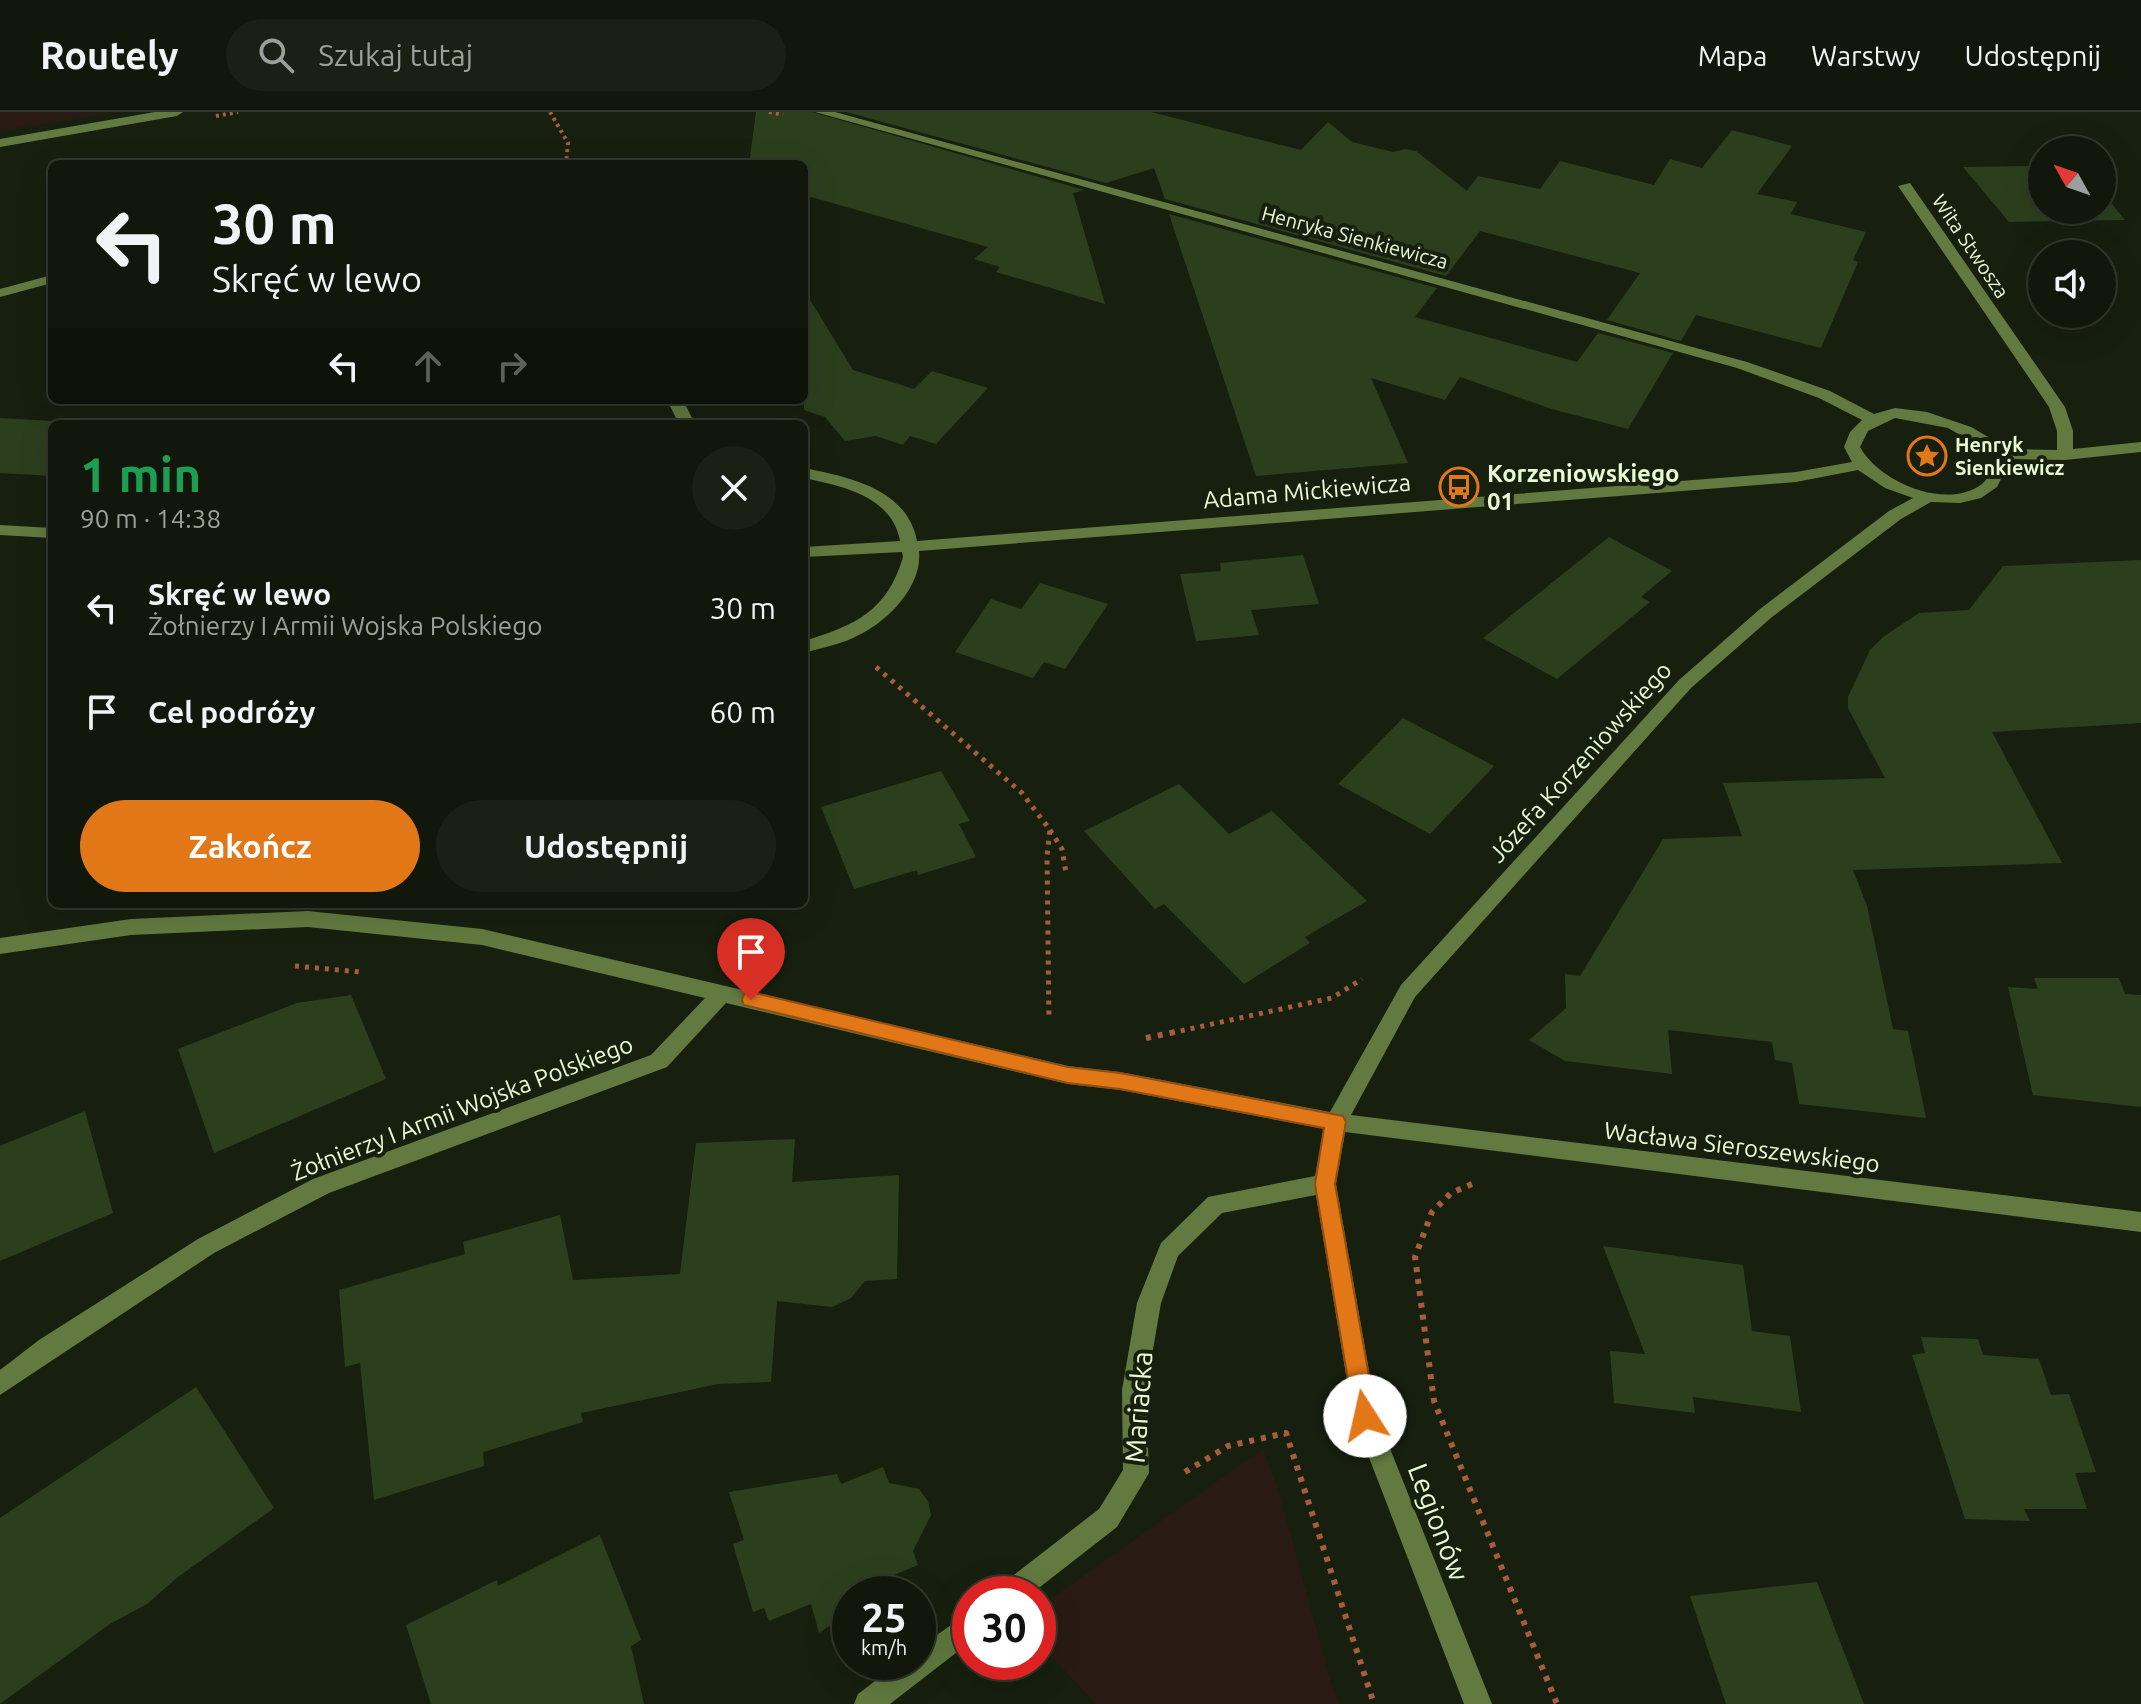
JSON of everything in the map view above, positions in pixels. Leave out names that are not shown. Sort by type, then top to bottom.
[{"type":"street","points":[[0,143],[177,112]]},
{"type":"street","name":"Henryka Sienkiewicza","points":[[821,112],[1742,365],[1839,400],[1871,419]]},
{"type":"street","name":"Wita Stwosza","points":[[1905,186],[2057,407],[2065,431],[2065,455]]},
{"type":"street","points":[[0,293],[48,280]]},
{"type":"street","points":[[2005,454],[1999,473],[1986,489],[1961,497],[1927,497],[1889,485],[1861,465],[1852,447],[1856,431],[1871,419],[1895,413],[1925,415],[1954,423],[2005,454],[2065,455],[2141,447]]},
{"type":"street","name":"Adama Mickiewicza","points":[[808,552],[1796,477],[1861,465]]},
{"type":"street","points":[[808,474],[844,480],[884,500],[899,514],[913,546],[910,570],[904,585],[880,613],[842,636],[808,646]]},
{"type":"street","name":"Józefa Korzeniowskiego","points":[[1336,1122],[1408,991],[1685,684],[1766,613],[1895,515],[1927,497]]},
{"type":"street","points":[[0,530],[48,533]]},
{"type":"street","points":[[0,946],[131,927],[308,919],[482,937],[1068,1075],[1120,1081],[1336,1122]]},
{"type":"street","name":"Żołnierzy I Armii Wojska Polskiego","points":[[0,1384],[48,1348],[206,1246],[321,1186],[659,1061],[722,993]]},
{"type":"street","name":"Legionów","points":[[1336,1122],[1325,1184],[1365,1416],[1478,1704]]},
{"type":"street","name":"Wacława Sieroszewskiego","points":[[1336,1122],[2141,1222]]},
{"type":"street","name":"Mariacka","points":[[1033,1576],[1108,1518],[1136,1473],[1134,1390],[1149,1303],[1169,1250],[1216,1204],[1325,1184]]},
{"type":"street","points":[[868,1704],[952,1639]]},
{"type":"path","points":[[550,112],[568,143],[566,160]]},
{"type":"path","points":[[868,660],[1022,793],[1062,849],[1066,873]]},
{"type":"path","points":[[1049,1020],[1047,856],[1050,830]]},
{"type":"path","points":[[280,965],[370,973]]},
{"type":"path","points":[[1475,1183],[1451,1193],[1432,1212],[1415,1257],[1434,1401],[1557,1704]]},
{"type":"path","points":[[1228,1446],[1286,1433],[1374,1704]]},
{"type":"shaded area","points":[[0,112],[115,112],[0,131]]},
{"type":"shaded area","points":[[1263,1449],[1279,1492],[1331,1683],[1340,1704],[1096,1704],[1056,1661],[1056,1595]]},
{"type":"building","points":[[756,112],[812,112],[1084,190],[1073,193],[1105,304],[996,272],[1000,267],[974,259],[988,247],[808,196],[808,160],[750,160]]},
{"type":"building","points":[[846,112],[1151,112],[1301,150],[1328,122],[1352,142],[1393,152],[1405,149],[1416,151],[1467,191],[1478,176],[1540,189],[1560,161],[1654,185],[1670,159],[1702,168],[1732,130],[1792,146],[1757,194],[1797,202],[1791,214],[1866,232],[1853,260],[1858,262],[1821,348],[1696,315],[1681,341],[1607,320],[1640,273],[1480,231],[1446,276],[1165,199],[1154,168],[1106,183]]},
{"type":"building","points":[[2028,166],[2028,222],[2009,222],[1963,167]]},
{"type":"building","points":[[2116,209],[2125,220],[2116,220]]},
{"type":"building","points":[[1169,214],[1437,288],[1415,317],[1577,362],[1598,333],[1673,353],[1628,429],[1552,409],[1460,377],[1445,400],[1371,378],[1408,463],[1256,476]]},
{"type":"building","points":[[808,297],[853,370],[914,389],[932,371],[988,388],[936,444],[910,436],[903,445],[876,436],[845,441],[825,417],[804,410],[804,404],[808,404]]},
{"type":"building","points":[[0,418],[48,421],[48,476],[0,473]]},
{"type":"building","points":[[1609,537],[1672,571],[1641,597],[1650,602],[1557,679],[1483,638]]},
{"type":"building","points":[[1303,555],[1319,604],[1251,610],[1259,635],[1196,641],[1180,574],[1221,571],[1220,563]]},
{"type":"building","points":[[2141,560],[2141,723],[1992,732],[2062,863],[1853,870],[1867,906],[1893,1029],[1908,1031],[1926,1118],[1799,1104],[1792,1063],[1775,1060],[1772,1042],[1668,1030],[1672,1074],[1565,1061],[1529,1040],[1566,1008],[1565,974],[1580,976],[1663,839],[1742,836],[1723,783],[1885,778],[1848,708],[1848,697],[1870,650],[1883,637],[1919,613],[1969,610],[2003,566]]},
{"type":"building","points":[[1040,583],[1108,604],[1065,669],[1044,662],[1033,678],[955,652],[991,599],[1021,609]]},
{"type":"building","points":[[1403,718],[1494,766],[1430,834],[1338,784]]},
{"type":"building","points":[[941,771],[970,821],[959,824],[976,857],[918,875],[917,870],[854,889],[821,807]]},
{"type":"building","points":[[1179,784],[1229,834],[1272,811],[1367,901],[1305,937],[1310,943],[1244,984],[1164,904],[1155,909],[1084,831]]},
{"type":"building","points":[[2034,978],[2119,978],[2125,994],[2141,995],[2141,1107],[2033,1095],[2008,987],[2038,989]]},
{"type":"building","points":[[351,995],[386,1079],[214,1153],[178,1049],[297,1003]]},
{"type":"building","points":[[85,1111],[113,1213],[0,1261],[0,1146]]},
{"type":"building","points":[[795,1139],[792,1182],[899,1175],[897,1279],[865,1281],[851,1298],[832,1307],[777,1301],[771,1382],[718,1384],[581,1413],[583,1422],[483,1452],[484,1466],[374,1500],[360,1363],[345,1367],[339,1290],[465,1254],[463,1242],[560,1215],[573,1280],[680,1274],[696,1143]]},
{"type":"building","points":[[1603,1246],[1743,1265],[1752,1331],[1790,1336],[1801,1412],[1693,1397],[1695,1413],[1614,1403],[1610,1351],[1645,1354]]},
{"type":"building","points":[[1921,1337],[1978,1339],[1983,1355],[2039,1359],[2051,1395],[2069,1394],[2096,1472],[2075,1473],[2087,1509],[2024,1509],[2030,1521],[1965,1519],[1912,1355],[1925,1353]]},
{"type":"building","points":[[196,1387],[274,1508],[178,1577],[147,1604],[110,1624],[0,1704],[0,1518]]},
{"type":"building","points":[[883,1467],[889,1483],[919,1489],[928,1501],[931,1515],[913,1551],[918,1565],[891,1576],[832,1576],[832,1624],[819,1633],[811,1604],[769,1621],[764,1608],[753,1612],[733,1544],[744,1540],[729,1492],[837,1474],[841,1484]]},
{"type":"building","points":[[600,1535],[641,1640],[631,1646],[644,1704],[431,1704],[406,1625],[497,1580],[498,1586]]},
{"type":"building","points":[[1817,1582],[1864,1704],[1726,1704],[1690,1596]]},
{"type":"place","name":"Henryk Sienkiewicz","points":[[1927,456]]},
{"type":"place","name":"Korzeniowskiego 01","points":[[1459,487]]},
{"type":"route","points":[[751,1000],[1068,1075],[1120,1081],[1336,1122],[1325,1184],[1365,1416]]}]
